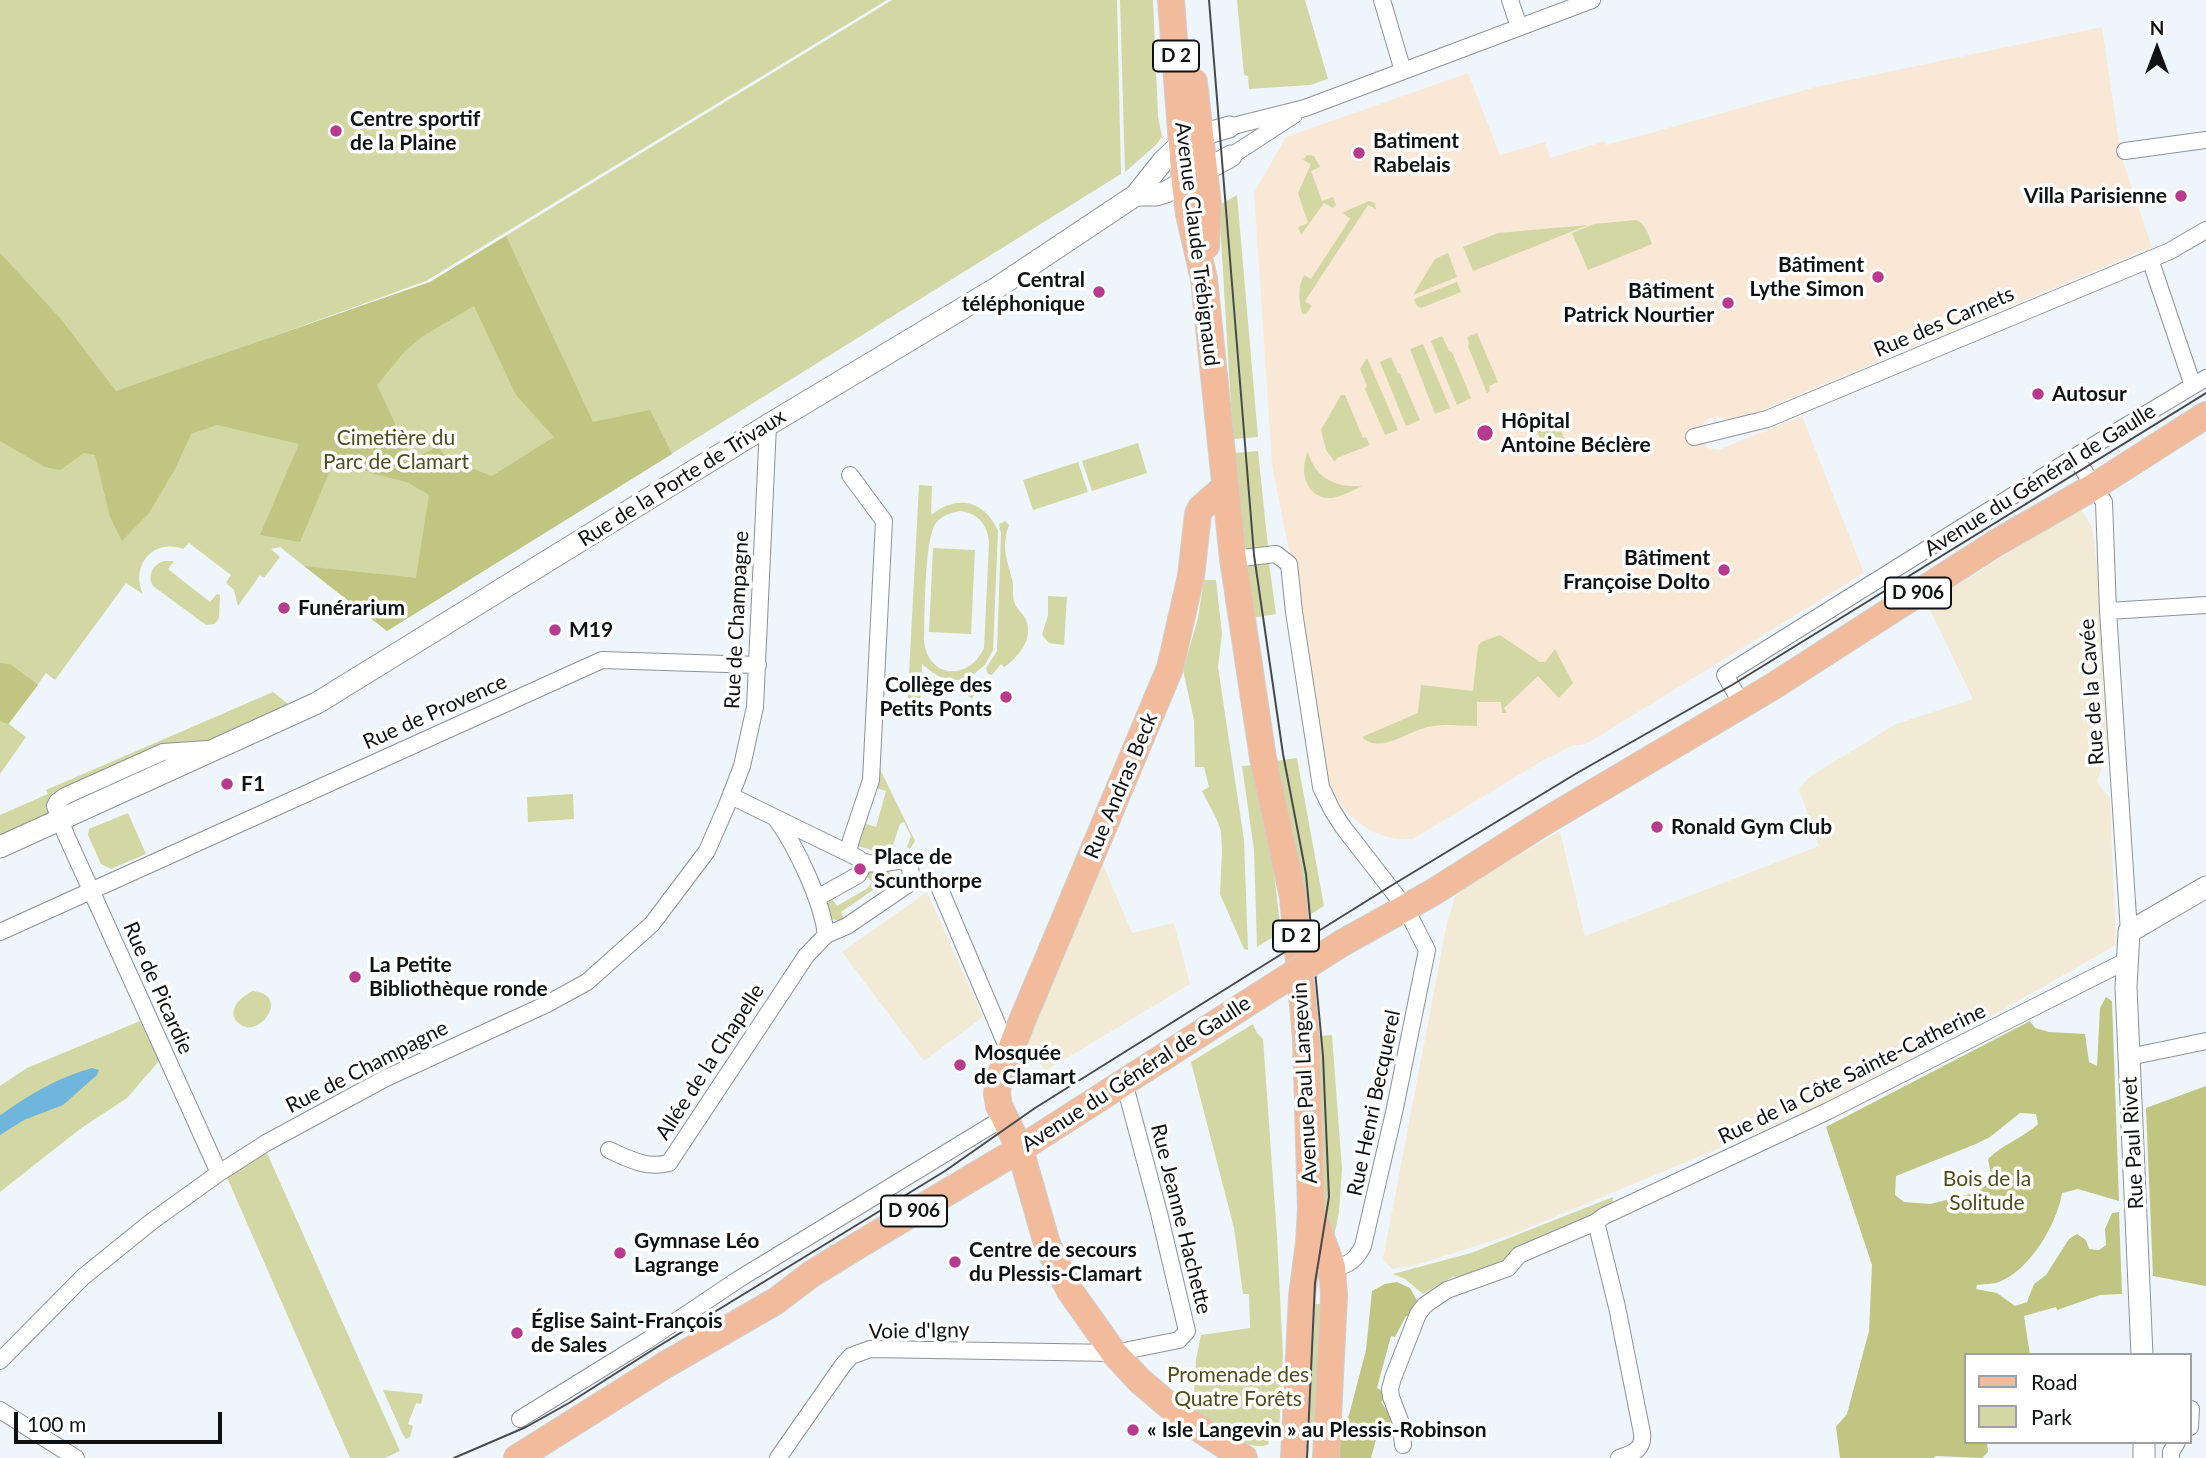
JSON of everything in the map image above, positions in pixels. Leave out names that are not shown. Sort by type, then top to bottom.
[{"type":"main road","name":"Avenue Claude Trébignaud","points":[[1171,0],[1194,177],[1208,204],[1204,279],[1226,487]]},
{"type":"main road","name":"D 2","points":[[1188,0],[1191,139]]},
{"type":"main road","name":"Avenue du Général de Gaulle","points":[[519,1455],[769,1305],[862,1242],[1020,1149],[1344,942],[1432,893],[1544,822],[1742,704],[1996,543],[2095,486],[2206,415]]},
{"type":"main road","name":"D 2","points":[[1226,487],[1233,559]]},
{"type":"main road","name":"Rue Andras Beck","points":[[1020,1149],[1004,1117],[997,1094],[998,1082],[1170,668],[1191,576],[1198,514],[1226,487]]},
{"type":"main road","name":"Avenue Paul Langevin","points":[[1233,559],[1263,758],[1293,897],[1306,1038],[1311,1209],[1301,1296],[1294,1458]]},
{"type":"main road","points":[[1020,1149],[1047,1244],[1070,1291],[1114,1353],[1140,1381],[1186,1420],[1244,1457]]},
{"type":"main road","name":"Avenue Paul Langevin","points":[[1311,1209],[1332,1267],[1334,1296],[1326,1458]]},
{"type":"street","points":[[1381,0],[1403,71]]},
{"type":"street","points":[[1510,0],[1519,27]]},
{"type":"street","name":"Rue de la Porte de Trivaux","points":[[0,846],[317,703],[768,425],[998,287],[1136,195],[1163,161],[1191,139],[1305,108],[1592,0]]},
{"type":"street","name":"Rue de la Porte de Trivaux","points":[[1136,195],[1157,195],[1194,177],[1305,108]]},
{"type":"street","points":[[2125,151],[2206,140]]},
{"type":"street","name":"Rue des Carnets","points":[[1694,437],[1767,419],[2170,251],[2206,230]]},
{"type":"street","points":[[2150,259],[2200,382]]},
{"type":"street","name":"Avenue du Général de Gaulle","points":[[1742,704],[1725,675],[2200,382]]},
{"type":"street","name":"Rue de Champagne","points":[[0,1361],[83,1278],[151,1222],[219,1173],[266,1143],[384,1079],[547,1004],[587,982],[652,924],[707,851],[742,766],[755,707],[768,425]]},
{"type":"street","name":"Rue de la Cavée","points":[[2075,457],[2104,502],[2108,611],[2129,932]]},
{"type":"street","points":[[848,853],[871,780],[884,521],[850,475]]},
{"type":"street","name":"Rue Henri Becquerel","points":[[1233,559],[1276,554],[1289,564],[1321,787],[1343,827],[1405,907],[1428,956],[1363,1247],[1352,1263],[1332,1267]]},
{"type":"street","points":[[2108,611],[2206,605]]},
{"type":"street","name":"Rue de Provence","points":[[0,932],[602,660],[758,666]]},
{"type":"street","points":[[731,796],[865,862],[880,864],[893,860],[905,861],[911,867],[912,875],[907,885],[847,926],[825,934],[817,898],[778,820]]},
{"type":"street","name":"Rue de Picardie","points":[[60,820],[219,1173]]},
{"type":"street","points":[[817,898],[858,875],[865,862]]},
{"type":"street","points":[[2129,932],[2206,887]]},
{"type":"street","points":[[940,889],[1010,1054]]},
{"type":"street","name":"Rue Paul Rivet","points":[[2129,932],[2126,961],[2142,1353]]},
{"type":"street","name":"Allée de la Chapelle","points":[[609,1150],[642,1164],[656,1166],[669,1163],[806,956],[825,934]]},
{"type":"street","name":"Rue de la Côte Sainte-Catherine","points":[[1402,1445],[1401,1423],[1391,1397],[1393,1378],[1418,1314],[1425,1305],[1447,1290],[1507,1268],[1519,1255],[1828,1111],[2126,961]]},
{"type":"street","points":[[2129,1057],[2206,1041]]},
{"type":"street","name":"Rue Jeanne Hachette","points":[[1114,1353],[1180,1340],[1187,1331],[1124,1082]]},
{"type":"street","name":"Avenue du Général de Gaulle","points":[[520,1419],[648,1340],[739,1279],[1004,1117]]},
{"type":"street","points":[[1600,1219],[1642,1433],[1642,1444],[1633,1453],[1619,1458]]},
{"type":"street","points":[[1305,1265],[1332,1267]]},
{"type":"street","points":[[648,1340],[665,1365]]},
{"type":"street","name":"Voie d'Igny","points":[[778,1458],[851,1356],[870,1349],[1114,1353]]},
{"type":"street","points":[[0,1410],[76,1458]]},
{"type":"shaded area","name":"Hôpital Antoine Béclère","points":[[2102,27],[2121,156],[2152,247],[1740,419],[1732,421],[1720,417],[1710,418],[1700,430],[1704,444],[1708,448],[1718,450],[1802,416],[1864,573],[1586,744],[1571,746],[1550,756],[1413,839],[1396,839],[1378,834],[1349,815],[1335,796],[1327,775],[1302,619],[1272,464],[1254,193],[1286,137],[1468,73],[1500,155],[1545,142],[1550,158],[1605,141],[1607,145],[1816,87]]},
{"type":"shaded area","points":[[2080,508],[2092,527],[2101,599],[2108,750],[2097,782],[2110,798],[2116,945],[1997,1013],[1802,1114],[1798,1109],[1790,1112],[1783,1115],[1784,1121],[1516,1233],[1420,1264],[1392,1269],[1383,1259],[1447,923],[1455,897],[1481,877],[1560,831],[1585,936],[1819,846],[1799,789],[1809,777],[1896,724],[1973,699],[1927,604]]},
{"type":"shaded area","points":[[1101,860],[1132,933],[1174,923],[1190,984],[1045,1071],[1026,1040]]},
{"type":"shaded area","points":[[927,892],[983,1017],[924,1061],[842,952]]},
{"type":"green space","name":"Cimetière du Parc de Clamart","points":[[0,0],[887,0],[426,281],[258,342],[430,282],[892,0],[1117,0],[1121,174],[387,631],[280,547],[271,549],[280,557],[264,578],[260,575],[238,606],[234,590],[226,583],[231,575],[189,543],[183,549],[162,547],[154,551],[142,565],[140,584],[143,594],[126,583],[55,680],[46,673],[9,724],[26,737],[0,774]]},
{"type":"green space","points":[[1120,0],[1153,0],[1158,116],[1162,137],[1125,172]]},
{"type":"green space","points":[[1237,0],[1305,0],[1328,79],[1310,85],[1249,89],[1248,76],[1244,75]]},
{"type":"green space","points":[[1307,155],[1314,156],[1320,167],[1311,171],[1322,201],[1333,197],[1336,205],[1333,208],[1324,203],[1301,235],[1298,227],[1308,223],[1298,193],[1311,164],[1303,160]]},
{"type":"green space","points":[[1237,195],[1258,437],[1233,439],[1219,205]]},
{"type":"green space","points":[[1369,201],[1375,203],[1376,209],[1368,205],[1305,301],[1312,306],[1306,314],[1302,314],[1299,300],[1304,275],[1311,279],[1350,219],[1343,213]]},
{"type":"green space","points":[[1636,220],[1648,233],[1652,244],[1588,270],[1572,233],[1594,224]]},
{"type":"green space","points":[[1588,225],[1473,271],[1463,247],[1498,233]]},
{"type":"green space","points":[[506,236],[593,422],[650,410],[672,454],[387,631],[304,566],[416,578],[429,495],[407,482],[374,474],[335,458],[300,542],[260,535],[299,444],[217,425],[191,434],[175,469],[149,513],[122,541],[110,517],[95,455],[84,453],[60,470],[45,467],[0,441],[0,253],[60,318],[116,391],[430,282]],"holes":[[[474,306],[516,395],[554,437],[492,476],[447,459],[438,446],[412,460],[377,385],[405,351],[423,336]]]},
{"type":"green space","points":[[1448,253],[1457,277],[1413,295],[1435,259]]},
{"type":"green space","points":[[1457,282],[1461,292],[1421,308],[1417,306],[1414,299]]},
{"type":"green space","points":[[1477,333],[1498,382],[1489,386],[1490,391],[1487,393],[1468,346],[1467,337]]},
{"type":"green space","points":[[1442,336],[1452,352],[1471,398],[1457,405],[1431,341]]},
{"type":"green space","points":[[1423,344],[1450,408],[1435,414],[1410,349]]},
{"type":"green space","points":[[1391,357],[1420,420],[1406,426],[1380,362]]},
{"type":"green space","points":[[1366,359],[1398,430],[1385,435],[1365,389],[1367,386],[1360,369]]},
{"type":"green space","points":[[1341,395],[1345,395],[1363,438],[1366,437],[1370,445],[1337,458],[1335,462],[1326,450],[1321,430]]},
{"type":"green space","points":[[1554,414],[1565,440],[1544,449],[1534,423]]},
{"type":"green space","points":[[1138,443],[1147,473],[1092,491],[1082,461]]},
{"type":"green space","points":[[1258,451],[1268,547],[1245,549],[1242,545],[1234,453]]},
{"type":"green space","points":[[1308,452],[1316,469],[1328,480],[1344,485],[1362,486],[1330,498],[1315,493],[1306,482],[1304,474]]},
{"type":"green space","points":[[1078,462],[1088,492],[1033,510],[1023,480]]},
{"type":"green space","points":[[919,485],[932,486],[931,515],[951,504],[969,504],[986,512],[998,531],[993,650],[985,665],[970,677],[980,684],[972,699],[956,687],[967,678],[943,678],[922,664],[920,712],[907,712]],"holes":[[[966,512],[977,517],[984,525],[989,543],[984,648],[969,666],[950,671],[933,663],[924,642],[927,561],[936,523],[950,514]]]},
{"type":"green space","points":[[1005,521],[1009,525],[1005,547],[1013,582],[1013,598],[1026,620],[1028,634],[1019,653],[1004,667],[1001,664],[992,675],[988,674],[986,668],[997,651],[1001,534],[999,524]]},
{"type":"green space","points":[[933,548],[975,550],[971,634],[929,632]]},
{"type":"green space","points":[[164,561],[174,561],[168,569],[210,602],[217,594],[220,595],[219,618],[215,624],[206,625],[153,586],[152,570]]},
{"type":"green space","points":[[1269,563],[1276,614],[1252,618],[1245,565]]},
{"type":"green space","points":[[1204,580],[1216,580],[1222,634],[1218,667],[1244,840],[1248,950],[1244,949],[1220,894],[1221,831],[1202,791],[1209,787],[1204,767],[1195,767],[1194,720],[1183,670],[1198,618]]},
{"type":"green space","points":[[1048,596],[1067,597],[1064,645],[1049,643],[1042,635],[1048,615]]},
{"type":"green space","points":[[1500,635],[1540,662],[1545,662],[1555,649],[1573,683],[1559,698],[1538,676],[1504,708],[1507,713],[1502,713],[1501,702],[1477,702],[1477,726],[1433,726],[1378,744],[1362,737],[1418,713],[1421,685],[1473,691],[1478,646],[1481,642]]},
{"type":"green space","points":[[0,663],[10,664],[38,685],[8,724],[0,721]]},
{"type":"green space","points":[[273,692],[291,706],[0,835],[0,815],[48,794],[46,790]]},
{"type":"green space","points":[[1297,758],[1324,906],[1308,916],[1275,761]]},
{"type":"green space","points":[[1254,765],[1271,848],[1281,932],[1257,947],[1254,850],[1242,766]]},
{"type":"green space","points":[[880,769],[915,841],[910,849],[907,847],[911,836],[904,822],[900,824],[893,845],[896,846],[877,852],[858,846],[864,823],[876,827],[886,791],[876,788]]},
{"type":"green space","points":[[573,794],[574,819],[528,822],[527,797]]},
{"type":"green space","points":[[128,813],[146,854],[111,869],[101,864],[88,835],[89,829]]},
{"type":"green space","points":[[888,869],[892,877],[841,912],[844,918],[841,921],[832,919],[826,908],[826,902],[831,897],[837,906],[868,888],[872,882],[865,875],[869,871]]},
{"type":"green space","points":[[253,991],[264,994],[270,1000],[271,1007],[263,1021],[249,1027],[236,1020],[234,1010],[239,1001]]},
{"type":"green space","name":"Bois de la Solitude","points":[[2106,997],[2112,1001],[2119,1201],[2078,1189],[2062,1193],[2048,1232],[2031,1257],[2010,1276],[1997,1283],[1977,1285],[1976,1289],[1997,1293],[2015,1306],[2027,1302],[2034,1284],[2046,1275],[2069,1239],[2077,1234],[2086,1240],[2089,1249],[2099,1250],[2106,1245],[2105,1229],[2112,1213],[2119,1212],[2122,1294],[2100,1295],[2057,1310],[2056,1307],[2024,1316],[2030,1353],[1965,1353],[1965,1444],[1987,1444],[1988,1452],[1982,1458],[1840,1458],[1836,1427],[1847,1414],[1869,1331],[1872,1265],[1826,1127],[2030,1021],[2035,1028],[2049,1032],[2085,1034],[2089,1062],[2097,1066],[2100,1008]],"holes":[[[2020,1113],[2036,1114],[2038,1124],[1988,1159],[1992,1180],[1978,1192],[1930,1204],[1904,1202],[1895,1195],[1896,1176],[1990,1137]]]},
{"type":"green space","points":[[140,1021],[159,1061],[127,1098],[80,1129],[0,1192],[0,1086],[27,1068]]},
{"type":"green space","name":"Promenade des Quatre Forêts","points":[[1253,1024],[1263,1039],[1283,1356],[1279,1432],[1270,1433],[1267,1437],[1269,1444],[1260,1446],[1240,1441],[1193,1409],[1196,1360],[1201,1335],[1250,1328],[1249,1294],[1243,1294],[1234,1228],[1191,1062]]},
{"type":"green space","points":[[1332,1035],[1342,1169],[1339,1212],[1332,1246],[1323,1222],[1319,1036]]},
{"type":"green space","points":[[2206,1086],[2206,1286],[2153,1276],[2146,1108]]},
{"type":"green space","points":[[266,1151],[400,1451],[385,1458],[350,1458],[225,1173]]},
{"type":"green space","points":[[1613,1197],[1612,1206],[1504,1262],[1456,1281],[1454,1276],[1423,1294],[1405,1279],[1393,1274],[1471,1253]]},
{"type":"green space","points":[[1397,1282],[1410,1288],[1418,1302],[1412,1316],[1406,1316],[1395,1337],[1391,1336],[1377,1388],[1384,1392],[1385,1399],[1381,1402],[1392,1418],[1390,1423],[1381,1421],[1371,1458],[1338,1458],[1340,1430],[1349,1415],[1366,1350],[1372,1291],[1385,1284]]},
{"type":"green space","points":[[1309,1304],[1328,1304],[1324,1434],[1301,1433]]},
{"type":"green space","points":[[383,1390],[423,1394],[421,1404],[416,1403],[408,1424],[413,1426],[410,1437],[406,1439],[403,1435]]},
{"type":"water","points":[[92,1068],[99,1070],[97,1075],[63,1105],[24,1120],[0,1135],[0,1115],[45,1087]]},
{"type":"tram line","points":[[1209,0],[1254,555],[1283,754],[1306,874],[1323,1056],[1329,1197],[1315,1283],[1307,1458]]},
{"type":"tram line","points":[[454,1458],[526,1427],[569,1403],[945,1171],[1035,1108],[1389,887],[1577,773],[1732,685],[2206,393]]},
{"type":"place","name":"Centre sportif de la Plaine","points":[[336,131]]},
{"type":"place","name":"Batiment Rabelais","points":[[1359,153]]},
{"type":"place","name":"Villa Parisienne","points":[[2181,196]]},
{"type":"place","name":"Bâtiment Lythe Simon","points":[[1878,277]]},
{"type":"place","name":"Central téléphonique","points":[[1099,292]]},
{"type":"place","name":"Bâtiment Patrick Nourtier","points":[[1728,303]]},
{"type":"place","name":"Autosur","points":[[2038,394]]},
{"type":"place","name":"Hôpital Antoine Béclère","points":[[1485,433]]},
{"type":"place","name":"Bâtiment Françoise Dolto","points":[[1724,570]]},
{"type":"place","name":"Funérarium","points":[[284,608]]},
{"type":"place","name":"M19","points":[[555,630]]},
{"type":"place","name":"Collège des Petits Ponts","points":[[1006,697]]},
{"type":"place","name":"F1","points":[[227,784]]},
{"type":"place","name":"Ronald Gym Club","points":[[1657,827]]},
{"type":"place","name":"Place de Scunthorpe","points":[[860,869]]},
{"type":"place","name":"La Petite Bibliothèque ronde","points":[[355,977]]},
{"type":"place","name":"Mosquée de Clamart","points":[[960,1065]]},
{"type":"place","name":"Gymnase Léo Lagrange","points":[[620,1253]]},
{"type":"place","name":"Centre de secours du Plessis-Clamart","points":[[955,1262]]},
{"type":"place","name":"Église Saint-François de Sales","points":[[517,1333]]},
{"type":"place","name":"« Isle Langevin » au Plessis-Robinson","points":[[1133,1430]]}]
